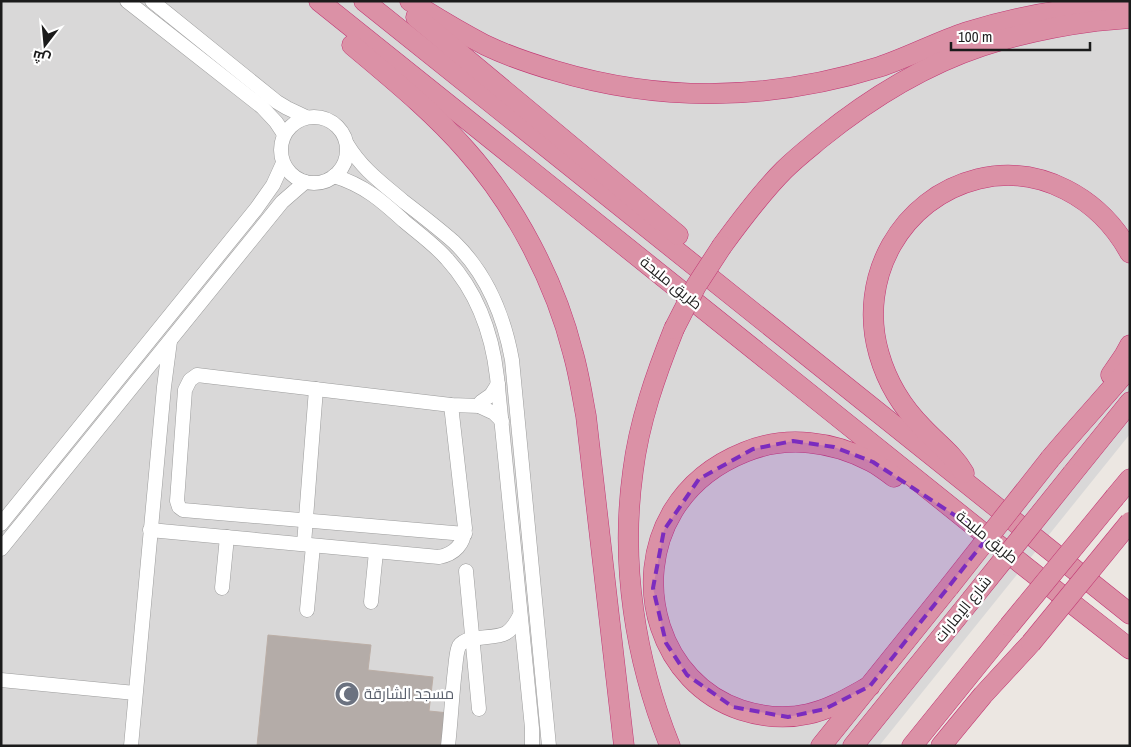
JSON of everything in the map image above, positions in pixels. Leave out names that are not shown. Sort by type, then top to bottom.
[{"type":"highway","points":[[304,1],[327,25],[422,105],[467,150],[492,182],[523,230],[552,289],[573,352],[586,416],[624,746]]},
{"type":"highway","name":"طريق مليحة","points":[[319,1],[1023,566],[1099,624]]},
{"type":"highway","name":"طريق مليحة","points":[[364,1],[1109,598]]},
{"type":"highway","points":[[397,1],[769,312],[830,375]]},
{"type":"highway","points":[[410,1],[434,17],[486,45],[548,68],[590,80],[633,89],[705,94],[789,88],[881,66],[946,40],[989,26],[1056,12],[1098,6],[1130,5]]},
{"type":"highway","points":[[670,746],[658,717],[644,669],[634,620],[629,570],[628,520],[633,470],[640,434],[658,372],[674,329],[696,286],[722,246],[784,170],[835,126],[862,107],[920,74],[980,47],[1049,29],[1130,18]]},
{"type":"highway","points":[[974,489],[950,454],[911,416],[896,394],[878,352],[873,316],[874,298],[880,270],[892,243],[920,210],[947,191],[978,179],[1011,176],[1044,180],[1085,201],[1108,221],[1130,253]]},
{"type":"highway","points":[[1072,432],[1118,366],[1130,345]]},
{"type":"highway","points":[[821,746],[1072,432],[1108,394],[1130,367]]},
{"type":"highway","name":"شارع الإمارات","points":[[853,746],[1130,402]]},
{"type":"highway","points":[[870,686],[846,700],[825,709],[788,717],[769,717],[751,713],[716,699],[700,688],[687,675],[671,652],[660,626],[656,609],[653,588],[656,556],[664,530],[673,511],[699,479],[716,466],[734,456],[753,449],[793,441],[814,443],[854,453],[873,462],[929,501],[970,523]]},
{"type":"highway","points":[[912,746],[1130,479]]},
{"type":"highway","points":[[941,746],[983,695],[1031,643],[1130,522]]},
{"type":"highway","points":[[1109,598],[1130,610]]},
{"type":"highway","points":[[1109,598],[1130,614]]},
{"type":"highway","points":[[1099,624],[1130,649]]},
{"type":"highway","points":[[1099,624],[1113,643],[1130,660]]},
{"type":"highway","points":[[953,746],[986,701],[1001,676]]},
{"type":"street","points":[[128,1],[262,107],[284,134]]},
{"type":"street","points":[[152,1],[277,102],[306,117]]},
{"type":"street","points":[[347,144],[347,156],[342,168],[334,176],[323,182],[305,182],[300,180],[290,173],[281,157],[281,145],[284,134],[296,121],[306,117],[330,120],[343,133],[356,159],[371,175],[463,252],[483,280],[500,314],[512,360],[549,746]]},
{"type":"street","points":[[1,524],[256,209],[273,185],[283,163]]},
{"type":"street","points":[[334,176],[374,195],[446,258],[470,291],[483,317],[492,346],[498,384],[532,728],[532,746]]},
{"type":"street","points":[[1,549],[282,202],[305,182]]},
{"type":"street","points":[[130,746],[170,340]]},
{"type":"street","points":[[145,371],[154,372],[158,375],[162,380],[164,388]]},
{"type":"street","points":[[465,534],[186,511],[181,509],[177,501],[186,390],[190,380],[197,375],[451,405],[480,406],[494,413],[502,421]]},
{"type":"street","points":[[480,406],[481,402],[491,395],[498,384]]},
{"type":"street","points":[[307,610],[308,545],[305,521],[316,389]]},
{"type":"street","points":[[150,530],[376,552],[439,557],[450,554],[459,547],[465,534],[451,405]]},
{"type":"street","points":[[222,588],[227,537]]},
{"type":"street","points":[[371,602],[376,552]]},
{"type":"street","points":[[466,571],[480,708]]},
{"type":"street","points":[[519,596],[535,594]]},
{"type":"street","points":[[448,746],[457,651],[462,643],[467,640],[504,634],[515,624],[520,615]]},
{"type":"street","points":[[504,634],[524,649],[540,650]]},
{"type":"street","points":[[1,680],[136,693]]},
{"type":"highlighted area","points":[[793,441],[834,447],[873,462],[988,537],[870,686],[825,709],[788,717],[733,707],[687,675],[666,643],[653,588],[664,530],[699,479],[753,449]]},
{"type":"shaded area","points":[[1,1],[1130,1],[1130,434],[879,746],[1,746]]},
{"type":"building","name":"مسجد الشارقة","points":[[268,635],[371,645],[368,670],[433,677],[429,711],[449,713],[445,746],[257,746]]},
{"type":"place","name":"مسجد الشارقة","points":[[347,694]]}]
